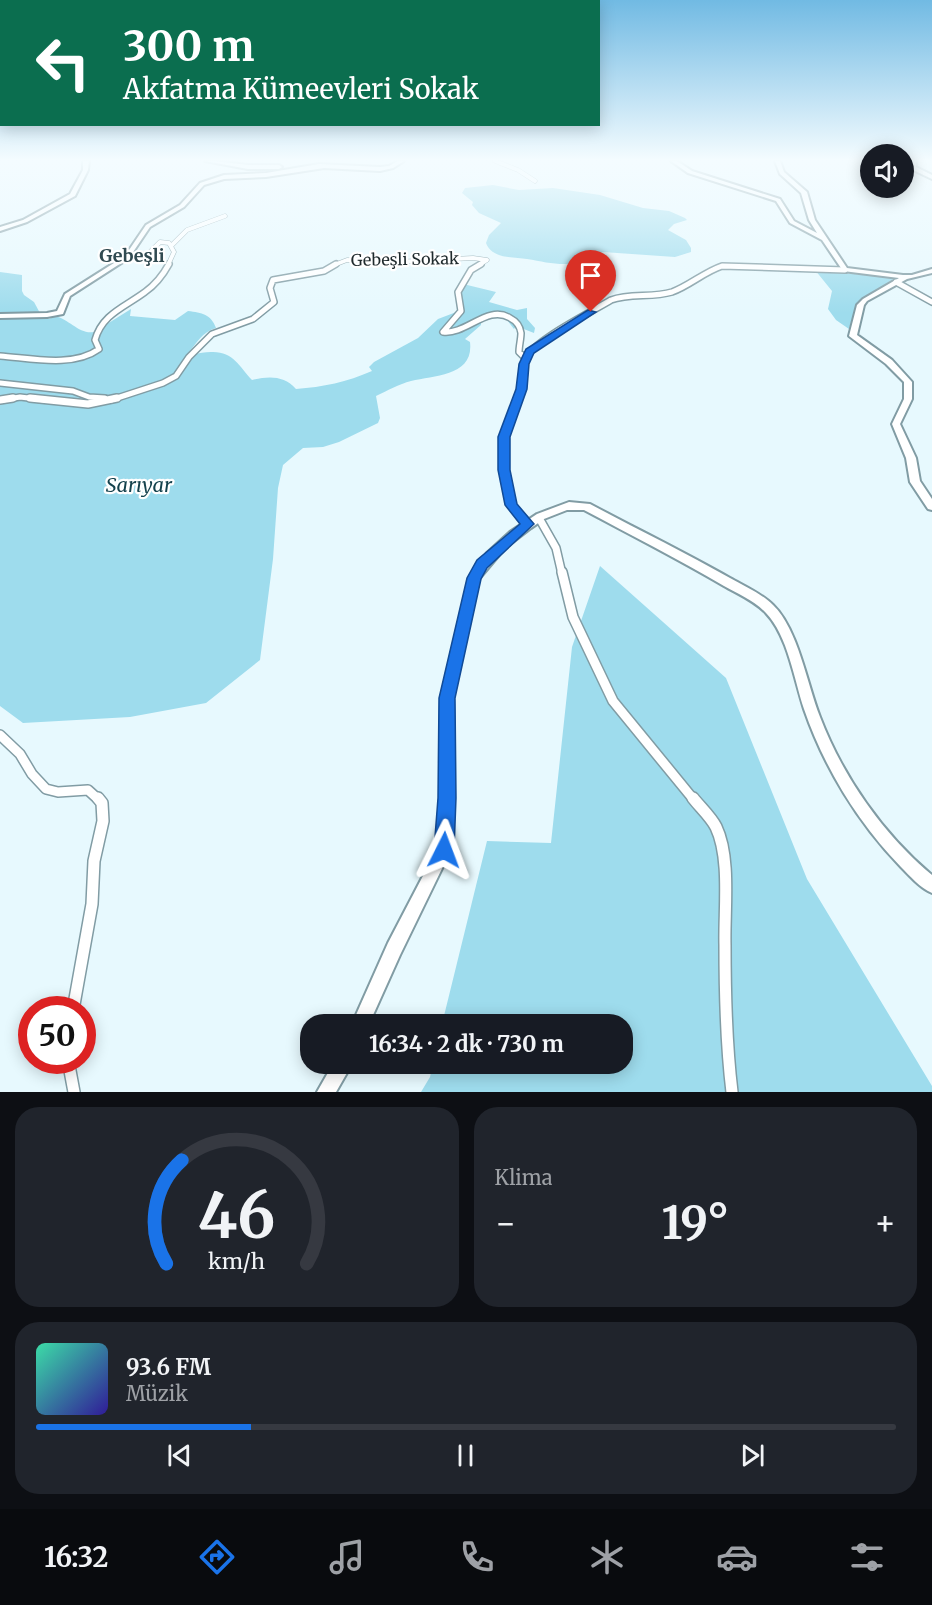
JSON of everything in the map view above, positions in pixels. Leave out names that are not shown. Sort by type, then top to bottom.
[{"type":"street","points":[[0,230],[42,212]]},
{"type":"street","points":[[0,316],[47,315],[60,312],[65,298],[72,291],[127,257],[146,228],[172,212]]},
{"type":"street","points":[[786,212],[792,222],[824,239]]},
{"type":"street","points":[[810,212],[812,220],[845,270]]},
{"type":"street","points":[[171,246],[182,234],[225,216]]},
{"type":"street","points":[[0,356],[62,359],[98,351],[94,340],[99,327],[123,305],[143,294],[168,267],[174,252],[166,242],[160,242],[149,253],[127,257]]},
{"type":"street","name":"Gebeşli Sokak","points":[[0,400],[20,397],[88,405],[114,399],[171,379],[208,337],[216,332],[246,323],[268,309],[274,302],[270,288],[273,280],[324,271],[340,261],[347,260],[396,262],[473,258],[487,260],[471,270],[464,280],[458,292],[463,305],[462,313],[443,332],[450,334],[488,316],[504,314],[514,319],[519,326],[519,352],[526,359]]},
{"type":"street","points":[[732,1092],[726,1039],[728,1026],[725,999],[724,853],[716,826],[613,701],[573,617],[556,548],[534,521],[511,505],[504,470],[504,437],[521,389],[526,359],[530,352],[548,338],[611,300],[622,296],[671,292],[716,267],[845,270],[906,277]]},
{"type":"street","points":[[932,271],[906,277],[865,300],[861,305],[853,336],[889,362],[908,382],[908,399],[896,424],[911,458],[915,482],[932,506]]},
{"type":"street","points":[[896,282],[932,302]]},
{"type":"street","name":"Gebeşli Sokak","points":[[0,383],[73,391],[96,398],[131,393]]},
{"type":"street","points":[[365,1014],[394,949],[444,850],[447,798],[447,698],[474,578],[482,564],[534,521],[570,506],[586,507],[680,554],[770,609],[785,633],[815,721],[841,772],[880,834],[915,872],[932,885]]},
{"type":"street","points":[[0,735],[20,754],[32,774],[46,789],[58,792],[88,790],[102,802],[103,820],[94,861],[92,904],[76,996]]},
{"type":"street","points":[[71,1074],[74,1092]]},
{"type":"street","points":[[326,1092],[337,1074]]},
{"type":"green space","points":[[671,212],[687,220],[674,224],[668,230],[686,240],[691,252],[675,257],[603,252],[582,262],[571,264],[498,255],[486,243],[489,235],[501,223],[479,213]]},
{"type":"green space","points":[[815,270],[895,278],[861,302],[849,329],[836,320],[828,309],[832,291]]},
{"type":"green space","name":"Sarıyar","points":[[0,272],[22,275],[22,291],[34,302],[41,315],[49,319],[55,316],[84,331],[94,332],[100,324],[107,324],[131,309],[130,316],[175,320],[188,311],[205,315],[216,328],[203,335],[188,353],[219,352],[225,354],[235,360],[252,380],[281,379],[296,389],[335,383],[372,371],[369,367],[374,362],[418,338],[438,319],[459,311],[455,293],[459,283],[496,292],[489,302],[517,310],[527,308],[527,319],[535,328],[534,333],[516,326],[514,329],[507,320],[499,315],[481,319],[481,325],[465,339],[470,342],[470,353],[466,362],[459,368],[441,375],[407,382],[376,396],[380,418],[378,423],[339,442],[323,447],[303,448],[283,465],[278,488],[273,559],[260,660],[206,703],[130,717],[23,723],[0,706]]},
{"type":"green space","points":[[600,566],[726,678],[807,879],[932,1086],[932,1092],[421,1092],[431,1074],[633,1074],[633,1014],[444,1014],[487,841],[551,843],[572,647]]},
{"type":"district","name":"Gebeşli","points":[[132,255]]},
{"type":"route","points":[[444,850],[447,798],[447,698],[474,578],[482,564],[528,524],[511,505],[504,470],[504,437],[521,389],[524,364],[530,352],[548,338],[591,312]]}]
